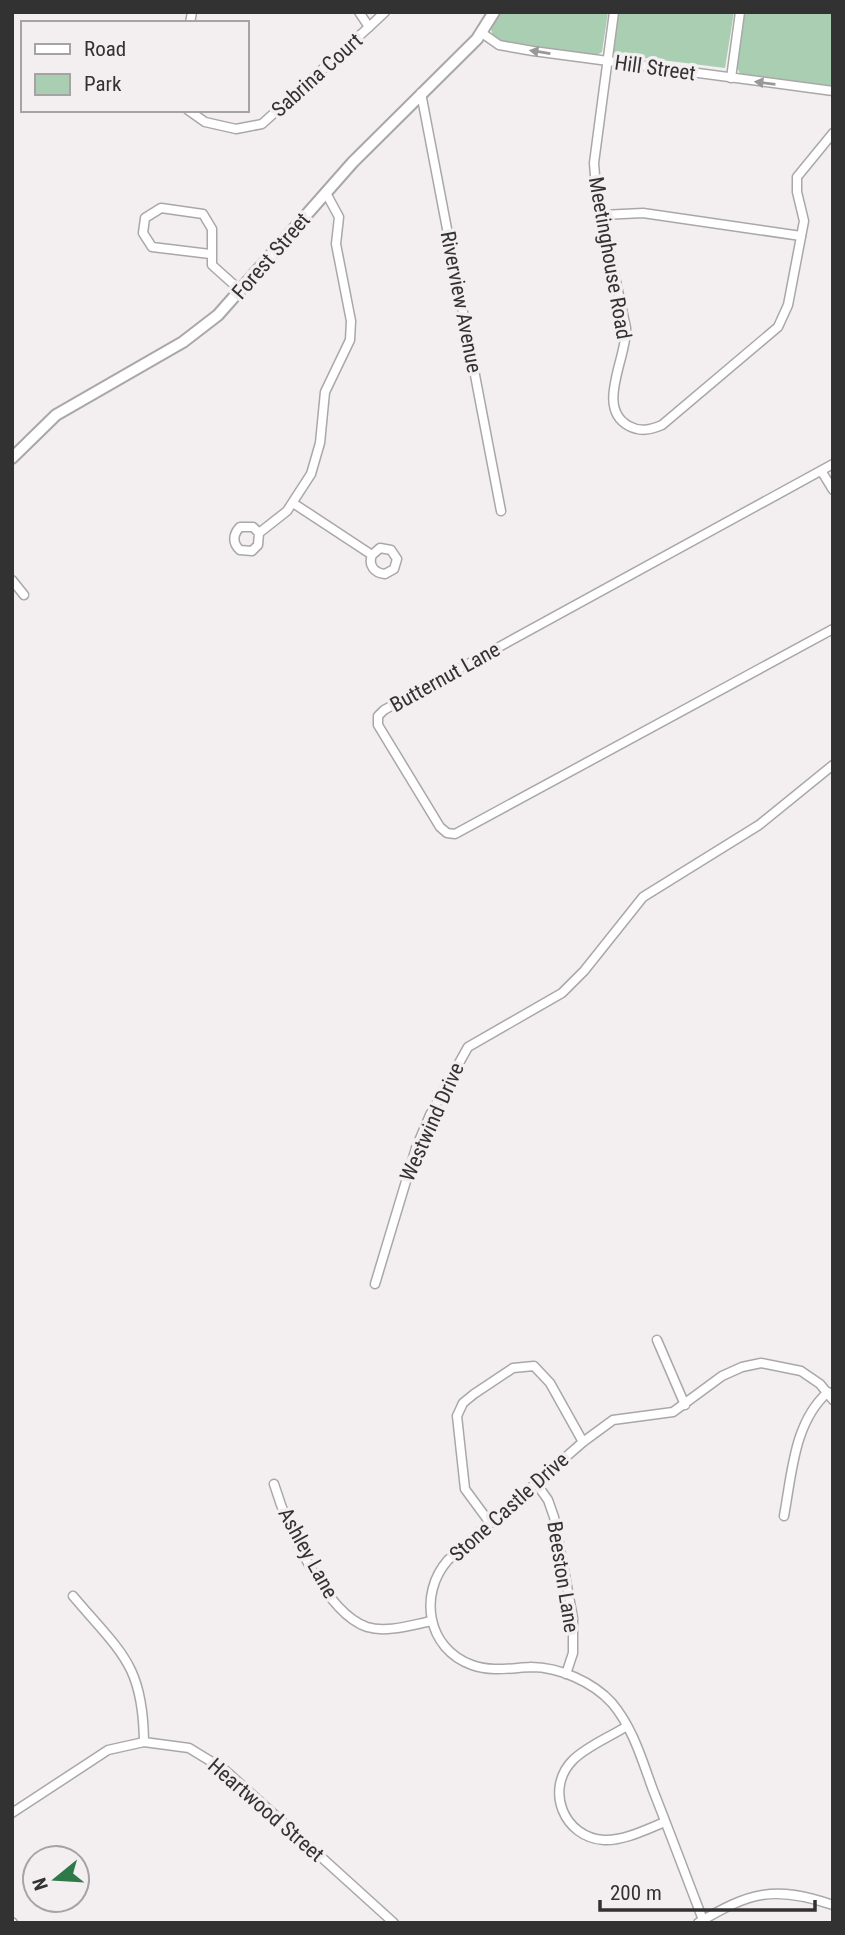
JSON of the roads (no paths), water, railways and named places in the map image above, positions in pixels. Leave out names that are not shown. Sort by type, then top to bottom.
[{"type":"street","points":[[359,12],[369,27]]},
{"type":"street","name":"Sabrina Court","points":[[191,112],[211,124],[236,129],[262,124],[385,12]]},
{"type":"street","name":"Forest Street","points":[[12,458],[56,415],[191,337],[241,291],[326,193],[482,33],[494,12]]},
{"type":"street","name":"Meetinghouse Road","points":[[614,12],[594,163],[602,215],[626,327],[626,344],[613,389],[612,404],[622,422],[642,430],[655,428],[667,421],[778,327],[788,305],[804,214],[797,192],[797,177],[833,133]]},
{"type":"street","points":[[731,78],[740,12]]},
{"type":"street","name":"Hill Street","points":[[482,33],[499,45],[833,91]]},
{"type":"street","name":"Riverview Avenue","points":[[421,93],[500,511]]},
{"type":"street","points":[[259,533],[293,503],[315,463],[325,392],[351,334],[336,244],[339,217],[326,193]]},
{"type":"street","points":[[210,254],[152,247],[143,233],[144,220],[149,213],[162,208],[200,212],[212,229],[210,254],[214,267],[241,291]]},
{"type":"street","points":[[602,215],[643,213],[801,236]]},
{"type":"street","name":"Butternut Lane","points":[[833,464],[384,710],[379,716],[378,725],[440,827],[447,833],[455,834],[833,629]]},
{"type":"street","points":[[822,472],[833,490]]},
{"type":"street","points":[[293,503],[372,555]]},
{"type":"street","points":[[12,580],[24,595]]},
{"type":"street","name":"Westwind Drive","points":[[374,1284],[416,1148],[432,1112],[468,1047],[562,993],[584,971],[643,897],[759,825],[833,765]]},
{"type":"street","points":[[657,1340],[685,1405]]},
{"type":"street","name":"Stone Castle Drive","points":[[432,1622],[430,1600],[439,1572],[583,1441],[619,1418],[666,1414],[685,1405],[733,1371],[761,1363],[801,1371],[830,1396]]},
{"type":"street","points":[[490,1523],[463,1483],[456,1421],[466,1399],[513,1368],[534,1366],[550,1383],[583,1441]]},
{"type":"street","points":[[784,1516],[803,1426],[813,1407],[830,1396]]},
{"type":"street","name":"Beeston Lane","points":[[536,1483],[548,1500],[554,1517],[573,1618],[573,1653],[566,1674]]},
{"type":"street","name":"Ashley Lane","points":[[274,1484],[298,1541],[321,1583],[343,1612],[369,1627],[386,1629],[432,1622]]},
{"type":"street","points":[[73,1596],[131,1667],[142,1698],[144,1742]]},
{"type":"street","points":[[432,1622],[445,1647],[469,1664],[491,1669],[541,1667],[566,1674],[599,1692],[628,1726],[700,1921],[736,1901],[771,1892],[797,1894],[833,1905]]},
{"type":"street","points":[[628,1726],[580,1754],[567,1767],[559,1794],[563,1812],[582,1833],[599,1839],[618,1838],[665,1822]]},
{"type":"street","name":"Heartwood Street","points":[[12,1813],[98,1755],[118,1747],[144,1742],[189,1748],[219,1765],[394,1923]]}]
